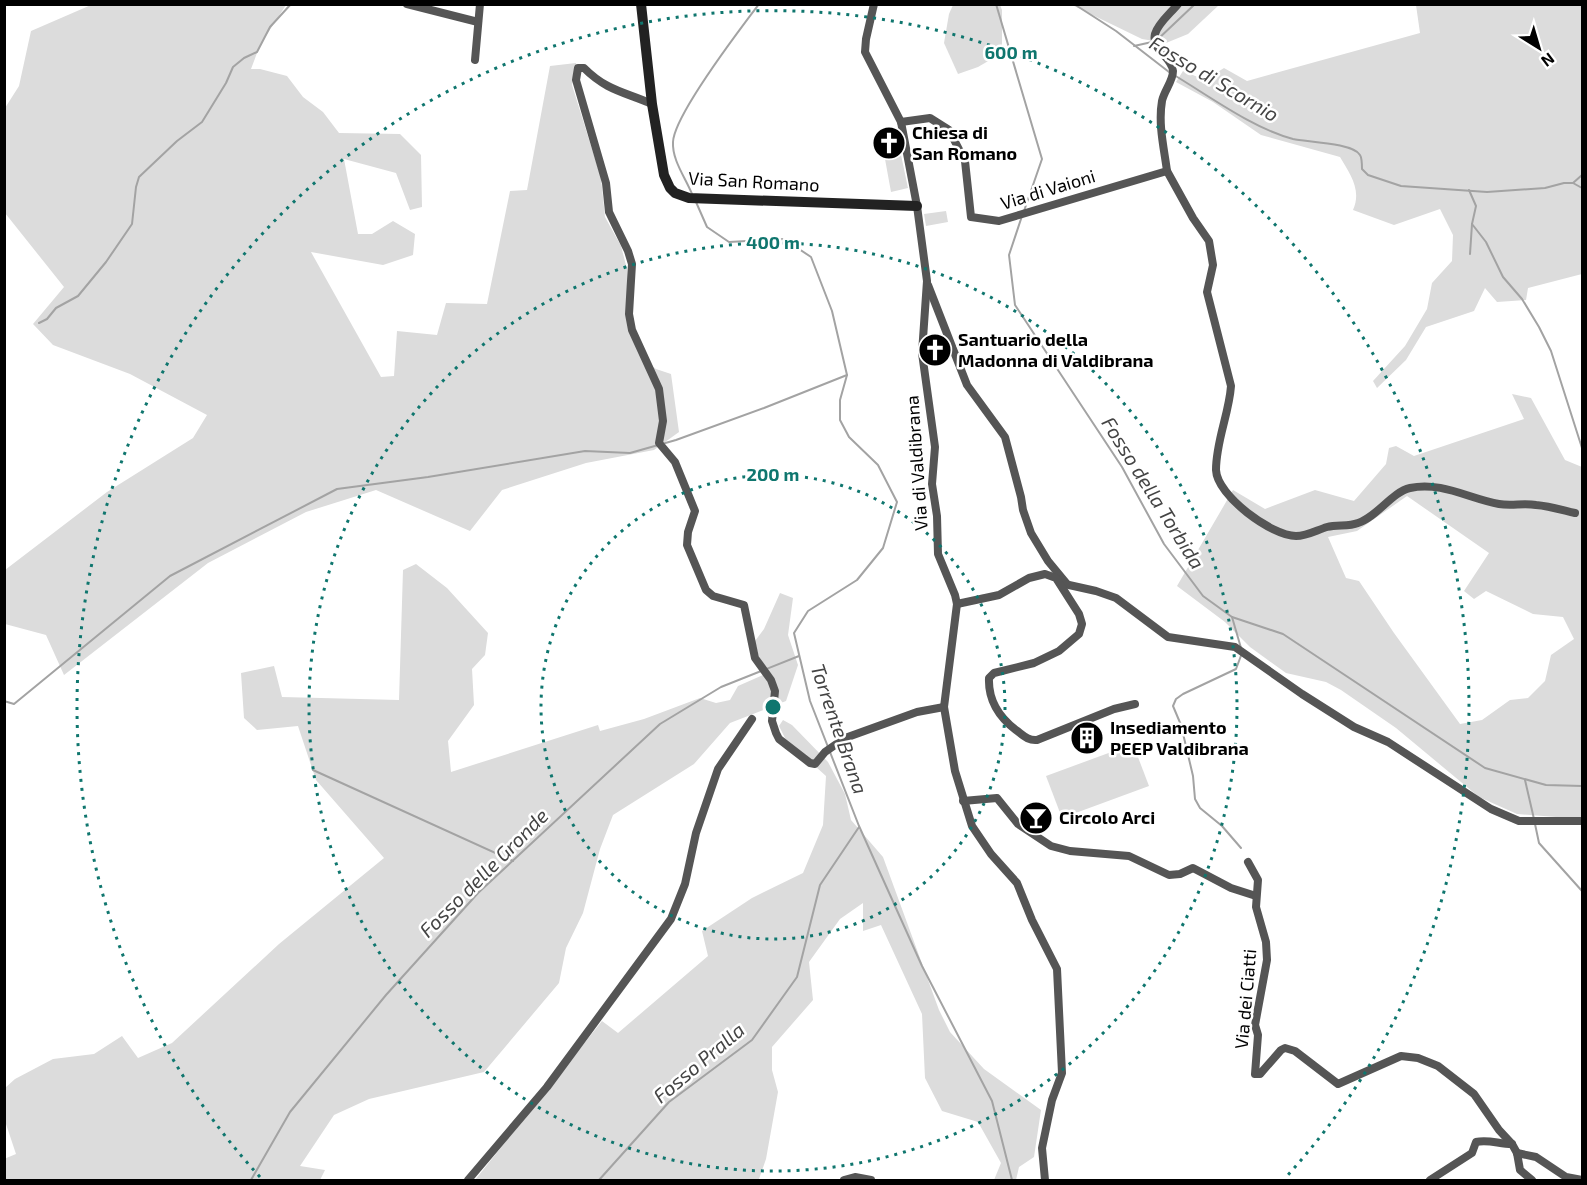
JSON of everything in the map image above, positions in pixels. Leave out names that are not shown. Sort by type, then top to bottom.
[{"type":"street","points":[[407,4],[478,22]]},
{"type":"street","points":[[475,60],[480,4]]},
{"type":"street","name":"Via San Romano","points":[[641,4],[652,104],[666,181],[675,193],[689,198],[917,206]]},
{"type":"street","name":"Via di Valdibrana","points":[[874,4],[865,52],[901,122],[917,206],[927,281],[922,353],[935,447],[932,484],[937,516],[938,554],[957,604],[944,707],[953,762],[963,801],[978,837],[1017,883],[1035,928],[1057,969],[1062,1073],[1052,1100],[1042,1148],[1045,1180]]},
{"type":"street","points":[[1178,4],[1155,34],[1155,44],[1172,66],[1173,74],[1162,100],[1161,116],[1167,171],[1193,218],[1209,241],[1213,265],[1207,292],[1231,386],[1230,398],[1222,422],[1216,473],[1228,495],[1243,511],[1272,528],[1296,536],[1328,527],[1356,524],[1366,520],[1408,489],[1419,487],[1433,487],[1500,504],[1537,505],[1575,513]]},
{"type":"street","points":[[652,104],[603,85],[584,68],[578,68],[576,80],[606,183],[609,212],[632,264],[629,314],[632,330],[659,389],[663,421],[659,443],[675,462],[683,477],[695,511],[688,532],[687,545],[706,590],[713,596],[744,605],[755,658],[771,680],[775,691],[772,721],[779,739],[810,763],[815,764],[825,752],[845,738],[917,712],[944,707]]},
{"type":"street","name":"Via di Vaioni","points":[[901,122],[930,118],[949,130],[965,161],[971,217],[999,221],[1167,171]]},
{"type":"street","name":"Via di Valdibrana","points":[[927,281],[967,385],[1005,437],[1031,533],[1064,584],[1081,620],[1079,634],[1059,651],[1042,660],[991,675],[988,681],[989,690],[997,712],[1004,721],[1026,738],[1034,741],[1114,709],[1135,704]]},
{"type":"street","points":[[957,604],[999,595],[1039,575],[1051,575],[1064,584],[1116,598],[1168,637],[1235,647],[1354,727],[1388,742],[1491,809],[1519,821],[1582,821]]},
{"type":"street","points":[[468,1180],[547,1087],[671,919],[685,884],[696,832],[718,769],[752,719]]},
{"type":"street","points":[[963,801],[997,798],[1018,824],[1052,846],[1070,851],[1129,856],[1169,875],[1180,874],[1193,868],[1231,888],[1256,896],[1258,880],[1248,862]]},
{"type":"street","name":"Via dei Ciatti","points":[[1256,896],[1256,907],[1266,942],[1267,960],[1256,1025],[1258,1035],[1255,1074],[1260,1074],[1285,1048],[1295,1051],[1338,1084],[1401,1056],[1418,1058],[1438,1066],[1473,1094],[1512,1144],[1517,1153],[1520,1170],[1532,1180]]},
{"type":"street","points":[[1430,1180],[1472,1153],[1476,1142],[1480,1140],[1512,1144]]},
{"type":"street","points":[[1517,1153],[1536,1157],[1566,1177],[1582,1180]]},
{"type":"street","points":[[843,1180],[855,1178],[871,1180]]},
{"type":"shaded area","points":[[91,5],[286,5],[260,45],[251,69],[287,76],[303,97],[323,112],[339,133],[400,134],[421,155],[422,207],[410,210],[396,173],[344,159],[358,234],[372,234],[393,221],[415,234],[413,255],[383,265],[311,252],[381,377],[394,376],[397,331],[437,335],[446,303],[487,304],[510,191],[527,190],[550,66],[576,63],[572,85],[601,178],[605,217],[621,246],[627,269],[629,327],[645,361],[656,369],[671,374],[679,432],[654,450],[586,463],[502,490],[470,531],[376,490],[306,512],[208,563],[64,675],[46,635],[5,624],[5,570],[107,492],[193,438],[207,415],[130,374],[53,345],[33,324],[64,287],[5,213],[5,108],[19,86],[31,31]]},
{"type":"shaded area","points":[[953,5],[1000,5],[1002,10],[1002,53],[978,67],[958,74],[944,43],[949,14]]},
{"type":"shaded area","points":[[1072,5],[1219,5],[1188,34],[1166,43],[1142,39]]},
{"type":"shaded area","points":[[1416,5],[1582,5],[1582,274],[1528,288],[1526,300],[1497,302],[1485,288],[1474,311],[1426,327],[1406,360],[1377,388],[1373,381],[1405,346],[1427,309],[1432,283],[1452,261],[1453,235],[1440,209],[1394,225],[1353,210],[1355,189],[1351,176],[1340,157],[1261,135],[1213,102],[1176,82],[1183,71],[1205,80],[1224,68],[1247,81],[1420,33]]},
{"type":"shaded area","points":[[900,150],[908,188],[891,192],[885,159],[892,156],[891,153]]},
{"type":"shaded area","points":[[946,211],[948,222],[926,226],[924,214]]},
{"type":"shaded area","points":[[1512,394],[1531,398],[1565,460],[1582,467],[1582,819],[1517,814],[1479,797],[1396,728],[1326,682],[1286,673],[1250,647],[1225,622],[1177,586],[1233,490],[1265,509],[1315,490],[1354,501],[1386,464],[1389,448],[1396,446],[1414,456],[1524,419]],"holes":[[[1407,496],[1489,553],[1464,591],[1474,599],[1486,591],[1533,614],[1563,617],[1574,639],[1551,655],[1545,681],[1528,698],[1510,700],[1482,720],[1460,724],[1359,581],[1346,578],[1328,537],[1357,531]]]},
{"type":"shaded area","points":[[416,564],[447,588],[488,633],[485,655],[472,669],[474,705],[448,741],[451,772],[598,725],[600,731],[644,719],[700,698],[716,703],[730,700],[738,686],[763,675],[755,641],[764,629],[780,593],[793,598],[788,635],[798,665],[786,701],[730,723],[694,764],[613,815],[600,849],[583,913],[566,948],[559,983],[484,1072],[369,1099],[334,1115],[300,1166],[325,1170],[320,1180],[5,1180],[4,1159],[16,1154],[4,1118],[5,1088],[15,1079],[53,1059],[94,1054],[122,1036],[138,1058],[172,1043],[279,944],[384,858],[316,780],[298,726],[257,730],[244,718],[241,673],[274,666],[282,697],[399,700],[403,570]]},
{"type":"shaded area","points":[[783,720],[792,725],[828,762],[845,794],[851,820],[883,857],[939,1010],[950,1032],[984,1069],[1041,1110],[1034,1157],[1019,1167],[1016,1180],[994,1180],[1001,1163],[978,1122],[942,1111],[925,1078],[922,1014],[881,925],[863,931],[863,903],[840,919],[809,962],[813,1000],[772,1047],[772,1070],[778,1092],[766,1159],[759,1179],[475,1180],[602,1021],[618,1033],[708,956],[702,931],[752,898],[803,873],[823,825],[826,776],[786,740],[779,726]]},
{"type":"shaded area","points":[[1133,744],[1149,786],[1062,818],[1046,776]]},
{"type":"waterway","points":[[39,323],[47,319],[56,308],[78,296],[106,262],[132,224],[139,177],[177,141],[202,122],[233,67],[244,58],[257,52],[270,27],[291,4]]},
{"type":"waterway","name":"Torrente Brana","points":[[692,194],[679,168],[673,149],[676,129],[709,72],[759,4]]},
{"type":"waterway","name":"Fosso della Torbida","points":[[996,4],[1042,159],[1024,211]]},
{"type":"waterway","name":"Fosso di Scornio","points":[[1074,4],[1116,31],[1169,72]]},
{"type":"waterway","points":[[1157,40],[1195,4]]},
{"type":"waterway","points":[[1134,46],[1152,42]]},
{"type":"waterway","name":"Fosso di Scornio","points":[[1174,75],[1263,128],[1293,139],[1339,145],[1356,151],[1361,156],[1362,169],[1368,175],[1401,186],[1487,192],[1545,188],[1573,183],[1582,175]]},
{"type":"waterway","points":[[1573,183],[1582,188]]},
{"type":"waterway","points":[[1469,190],[1476,206],[1470,254]]},
{"type":"waterway","name":"Torrente Brana","points":[[696,202],[707,227],[729,242],[784,239],[811,257],[832,311],[847,375],[840,400],[840,420],[849,437],[878,465],[897,502],[883,548],[857,580],[808,611],[794,633],[810,701],[859,826],[922,966],[992,1101],[1012,1180]]},
{"type":"waterway","name":"Fosso della Torbida","points":[[1022,216],[1009,255],[1015,305],[1122,467],[1164,544],[1203,596],[1232,617],[1283,634],[1485,768],[1546,785],[1582,786]]},
{"type":"waterway","points":[[1472,224],[1486,242],[1503,277],[1522,299],[1551,351],[1582,448]]},
{"type":"waterway","points":[[4,701],[14,704],[170,576],[337,489],[428,477],[585,451],[630,453],[676,440],[847,375]]},
{"type":"waterway","points":[[1232,617],[1241,648]]},
{"type":"waterway","points":[[1241,848],[1222,826],[1200,808],[1195,799],[1193,776],[1181,725],[1173,706],[1176,699],[1183,694],[1236,669],[1242,653]]},
{"type":"waterway","name":"Fosso delle Gronde","points":[[251,1180],[290,1112],[386,995],[478,893],[660,724],[721,687],[799,656]]},
{"type":"waterway","points":[[313,770],[513,861]]},
{"type":"waterway","points":[[1525,780],[1534,819]]},
{"type":"waterway","points":[[1535,824],[1539,843],[1582,891]]},
{"type":"waterway","name":"Fosso Pralla","points":[[599,1180],[669,1102],[752,1040],[797,977],[820,885],[859,827]]},
{"type":"place","name":"Chiesa di San Romano","points":[[889,143]]},
{"type":"place","name":"Santuario della Madonna di Valdibrana","points":[[935,350]]},
{"type":"place","name":"Insediamento PEEP Valdibrana","points":[[1087,738]]},
{"type":"place","name":"Circolo Arci","points":[[1036,818]]}]
